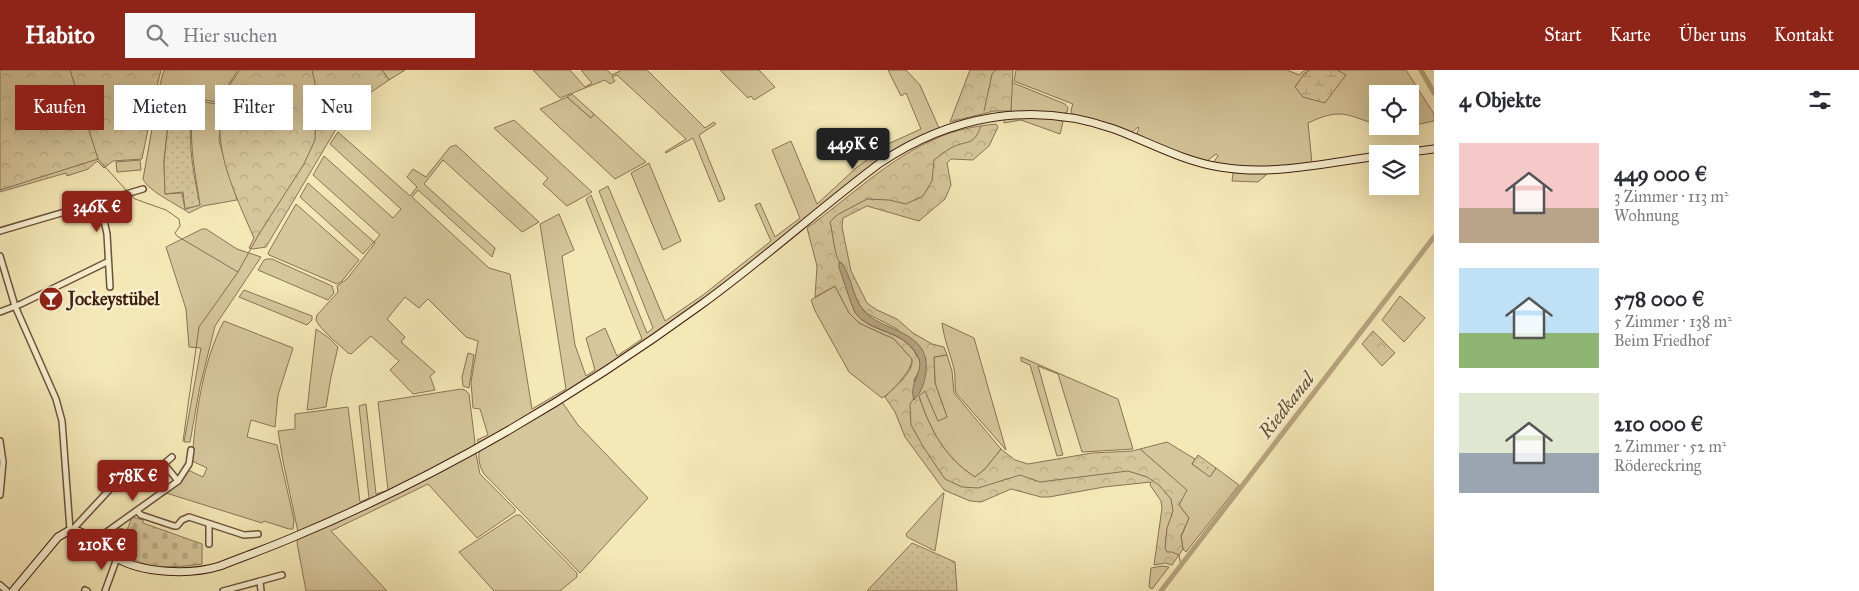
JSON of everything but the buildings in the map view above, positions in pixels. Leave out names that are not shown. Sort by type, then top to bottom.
[{"type":"main road","points":[[12,591],[58,537],[71,529],[94,541],[117,558],[139,566],[184,573],[209,570],[305,532],[439,469],[597,375],[704,303],[880,163],[902,148],[928,135],[953,126],[1001,115],[1029,114],[1068,117],[1112,128],[1194,161],[1239,170],[1258,171],[1289,168],[1369,157]]},
{"type":"main road","points":[[1419,151],[1434,149]]},
{"type":"street","points":[[0,231],[143,189]]},
{"type":"street","points":[[100,202],[107,234],[107,262],[110,287]]},
{"type":"street","points":[[0,256],[14,306],[56,399],[62,421],[71,529]]},
{"type":"street","points":[[0,312],[107,262]]},
{"type":"street","points":[[0,441],[3,462],[0,495]]},
{"type":"street","points":[[94,541],[178,481],[189,464],[191,450]]},
{"type":"street","points":[[152,474],[172,457]]},
{"type":"street","points":[[164,464],[178,481]]},
{"type":"street","points":[[71,529],[111,488]]},
{"type":"street","points":[[137,511],[140,515],[174,526],[177,526],[182,520],[189,517],[244,536],[258,534]]},
{"type":"street","points":[[209,524],[209,544]]},
{"type":"street","points":[[105,591],[117,558]]},
{"type":"street","points":[[223,591],[282,575]]},
{"type":"street","points":[[260,581],[261,591]]},
{"type":"street","points":[[0,585],[7,591]]},
{"type":"green space","points":[[0,70],[161,70],[157,85],[114,85],[114,130],[148,130],[142,159],[113,161],[104,168],[97,161],[88,169],[67,176],[66,173],[0,192]]},
{"type":"green space","points":[[164,70],[238,70],[229,85],[215,85],[215,102],[205,100],[205,85],[160,85]]},
{"type":"green space","points":[[240,70],[382,70],[389,80],[371,92],[371,85],[303,85],[303,130],[335,130],[266,247],[249,248],[254,238],[227,169],[222,151],[220,130],[293,130],[293,85],[230,85]]},
{"type":"green space","points":[[382,70],[405,70],[389,80]]},
{"type":"green space","points":[[533,70],[570,70],[585,87],[592,83],[581,70],[607,70],[612,75],[619,70],[647,70],[705,128],[714,122],[716,124],[699,135],[725,199],[719,202],[693,138],[666,153],[686,139],[617,75],[612,77],[615,81],[610,84],[605,80],[560,98]]},
{"type":"green space","points":[[720,70],[759,70],[775,87],[754,100],[751,96],[748,98]]},
{"type":"green space","points":[[888,70],[906,70],[920,85],[939,128],[881,158],[739,273],[643,343],[480,444],[477,440],[488,435],[480,409],[473,408],[471,382],[478,341],[466,337],[428,299],[419,308],[405,297],[387,319],[405,337],[401,342],[435,372],[430,376],[435,390],[413,394],[390,370],[399,361],[371,336],[351,354],[318,324],[316,320],[317,315],[338,292],[337,286],[347,279],[380,235],[313,175],[324,156],[393,218],[401,209],[330,144],[338,132],[410,196],[417,187],[407,177],[413,169],[426,177],[450,147],[456,145],[539,222],[522,232],[443,160],[424,184],[495,248],[492,257],[418,190],[412,197],[489,268],[510,274],[532,409],[566,389],[540,224],[559,214],[574,250],[562,256],[575,345],[586,376],[595,370],[586,338],[605,328],[617,356],[642,339],[586,199],[591,195],[647,333],[653,328],[599,191],[608,186],[665,321],[703,295],[771,241],[755,205],[760,203],[775,237],[800,218],[772,150],[791,141],[817,204],[856,168],[890,143],[921,129],[906,93],[901,96]]},
{"type":"green space","points":[[970,70],[1013,70],[1011,111],[994,111],[950,122]]},
{"type":"green space","points":[[1016,70],[1287,70],[1299,75],[1305,70],[1310,70],[1304,74],[1324,103],[1345,75],[1337,70],[1406,70],[1416,85],[1369,85],[1369,122],[1343,114],[1336,114],[1308,123],[1312,163],[1282,167],[1246,168],[1213,163],[1218,156],[1216,154],[1207,161],[1170,150],[1138,136],[1138,127],[1131,133],[1076,116],[1072,114],[1071,110],[1073,104],[1014,81]]},
{"type":"green space","points":[[1310,70],[1337,70],[1346,75],[1325,103],[1303,97],[1295,87],[1304,74]]},
{"type":"green space","points":[[1011,82],[1065,104],[1068,108],[1067,112],[1063,114],[1011,112]]},
{"type":"green space","points":[[1419,90],[1434,114],[1434,121],[1419,124]]},
{"type":"green space","points":[[572,94],[594,114],[591,118],[567,97]]},
{"type":"green space","points":[[567,97],[591,118],[594,114],[646,162],[615,179],[540,109]]},
{"type":"green space","points":[[205,102],[215,104],[215,130],[220,130],[219,141],[237,200],[203,206],[189,213],[146,184],[143,179],[152,130],[167,130],[164,161],[165,194],[182,193],[185,209],[200,205],[192,130],[205,130]]},
{"type":"green space","points":[[1038,117],[1059,119],[1063,122],[1060,134],[1021,120],[1004,123],[1004,118]]},
{"type":"green space","points":[[514,120],[592,192],[567,206],[543,184],[548,178],[494,128]]},
{"type":"green space","points":[[996,124],[998,127],[989,146],[973,160],[951,159],[947,163],[951,185],[945,199],[919,221],[867,206],[843,218],[842,227],[851,271],[867,303],[897,319],[913,333],[932,344],[944,347],[947,355],[934,357],[935,383],[947,417],[938,421],[925,391],[919,396],[933,431],[955,461],[975,477],[985,469],[1001,449],[1015,460],[1028,464],[1092,453],[1140,449],[1187,490],[1179,505],[1189,518],[1181,536],[1183,549],[1172,565],[1165,563],[1154,565],[1162,508],[1161,501],[1150,485],[1151,482],[1104,487],[1049,497],[1041,497],[1011,489],[981,502],[970,501],[944,490],[905,437],[895,412],[885,397],[910,370],[912,359],[894,339],[859,323],[849,313],[835,286],[815,297],[817,266],[807,228],[870,179],[919,147],[951,133]],"holes":[[[841,262],[858,303],[866,313],[897,329],[926,358],[914,381],[920,369],[918,358],[911,347],[904,341],[871,326],[857,315],[850,298]]]},
{"type":"green space","points":[[167,130],[190,130],[191,153],[200,205],[185,209],[183,192],[165,194],[164,162]]},
{"type":"green space","points":[[140,160],[141,170],[117,172],[116,162]]},
{"type":"green space","points":[[649,163],[681,241],[663,250],[631,173]]},
{"type":"green space","points":[[1233,173],[1266,173],[1266,175],[1258,182],[1232,181]]},
{"type":"green space","points":[[308,183],[374,242],[363,254],[300,197]]},
{"type":"green space","points":[[296,204],[359,260],[342,281],[337,284],[269,255],[268,253]]},
{"type":"green space","points":[[202,229],[206,229],[237,249],[261,257],[215,326],[200,386],[190,442],[184,442],[201,348],[189,347],[186,309],[166,247]]},
{"type":"green space","points":[[272,259],[332,286],[334,293],[328,300],[258,270],[264,260]]},
{"type":"green space","points":[[835,286],[849,313],[859,323],[894,339],[912,359],[909,369],[901,380],[882,398],[849,372],[815,311],[811,300]]},
{"type":"green space","points":[[244,290],[312,316],[312,320],[307,325],[239,297]]},
{"type":"green space","points":[[1400,296],[1425,318],[1404,342],[1382,320]]},
{"type":"green space","points":[[224,321],[293,348],[278,395],[275,427],[251,420],[247,437],[277,445],[294,520],[293,529],[264,521],[262,523],[166,493],[188,470],[203,477],[207,468],[192,461],[195,426],[205,371]]},
{"type":"green space","points":[[942,323],[974,338],[1006,450],[956,393],[954,369]]},
{"type":"green space","points":[[316,329],[338,347],[326,407],[307,410]]},
{"type":"green space","points":[[1373,331],[1395,353],[1382,366],[1362,344]]},
{"type":"green space","points":[[468,353],[474,355],[469,388],[463,386],[462,377]]},
{"type":"green space","points":[[947,355],[952,371],[954,393],[1001,449],[985,469],[975,477],[955,461],[933,431],[919,396],[925,390],[947,417],[935,383],[934,357]]},
{"type":"green space","points":[[1021,357],[1118,399],[1133,449],[1082,452],[1058,374],[1038,366],[1063,455],[1057,456],[1030,365],[1021,361]]},
{"type":"green space","points":[[461,389],[469,394],[475,443],[473,447],[360,505],[298,532],[278,431],[295,429],[295,414],[348,407],[360,502],[369,498],[359,406],[366,404],[376,494],[388,490],[378,402]]},
{"type":"green space","points":[[562,402],[578,425],[648,498],[580,573],[484,474],[479,459],[480,450]]},
{"type":"green space","points":[[1167,442],[1195,459],[1192,464],[1210,476],[1216,468],[1239,485],[1186,552],[1183,549],[1181,537],[1189,518],[1179,505],[1186,490],[1140,449]]},
{"type":"green space","points":[[474,453],[476,454],[480,474],[515,509],[515,512],[477,538],[428,484],[331,531],[387,591],[306,591],[297,543],[298,539]]},
{"type":"green space","points":[[1198,455],[1216,468],[1210,477],[1192,464]]},
{"type":"green space","points":[[943,493],[935,551],[907,537],[906,534]]},
{"type":"green space","points":[[516,515],[520,515],[577,573],[577,577],[560,591],[494,591],[459,552]]},
{"type":"green space","points":[[132,517],[143,520],[143,523],[202,544],[202,564],[176,567],[156,566],[124,556],[112,549],[119,528],[127,530]]},
{"type":"green space","points":[[912,543],[955,562],[957,591],[867,591]]},
{"type":"green space","points":[[1169,567],[1152,589],[1149,587],[1151,568]]},
{"type":"shaded area","points":[[841,262],[864,311],[872,318],[904,334],[921,348],[926,358],[925,380],[914,400],[913,389],[920,364],[919,359],[913,349],[899,337],[873,326],[857,315],[839,268],[839,263]]},
{"type":"waterway","points":[[70,70],[98,159],[127,191]]},
{"type":"waterway","points":[[183,441],[199,327],[238,272],[259,234],[304,164],[315,140],[315,83],[312,70]]},
{"type":"waterway","points":[[984,111],[992,74],[996,70]]},
{"type":"waterway","name":"Riedkanal","points":[[1421,70],[1434,93]]},
{"type":"waterway","points":[[840,263],[835,249],[830,222],[837,215],[867,199],[889,200],[906,204],[923,196],[932,181],[934,160],[951,148],[972,140],[981,126]]},
{"type":"waterway","points":[[0,190],[98,159]]},
{"type":"waterway","points":[[130,194],[135,199],[166,210],[179,219],[180,226],[175,233],[177,236],[238,272]]},
{"type":"waterway","name":"Riedkanal","points":[[1161,591],[1434,237]]},
{"type":"waterway","points":[[914,398],[910,404],[911,425],[945,479],[962,487],[978,488],[1020,475],[1040,482],[1128,471],[1147,477],[1159,485],[1171,499],[1173,511],[1167,528],[1165,548],[1167,552],[1179,555],[1181,566]]},
{"type":"place","name":"Jockeystübel","points":[[51,299]]}]
